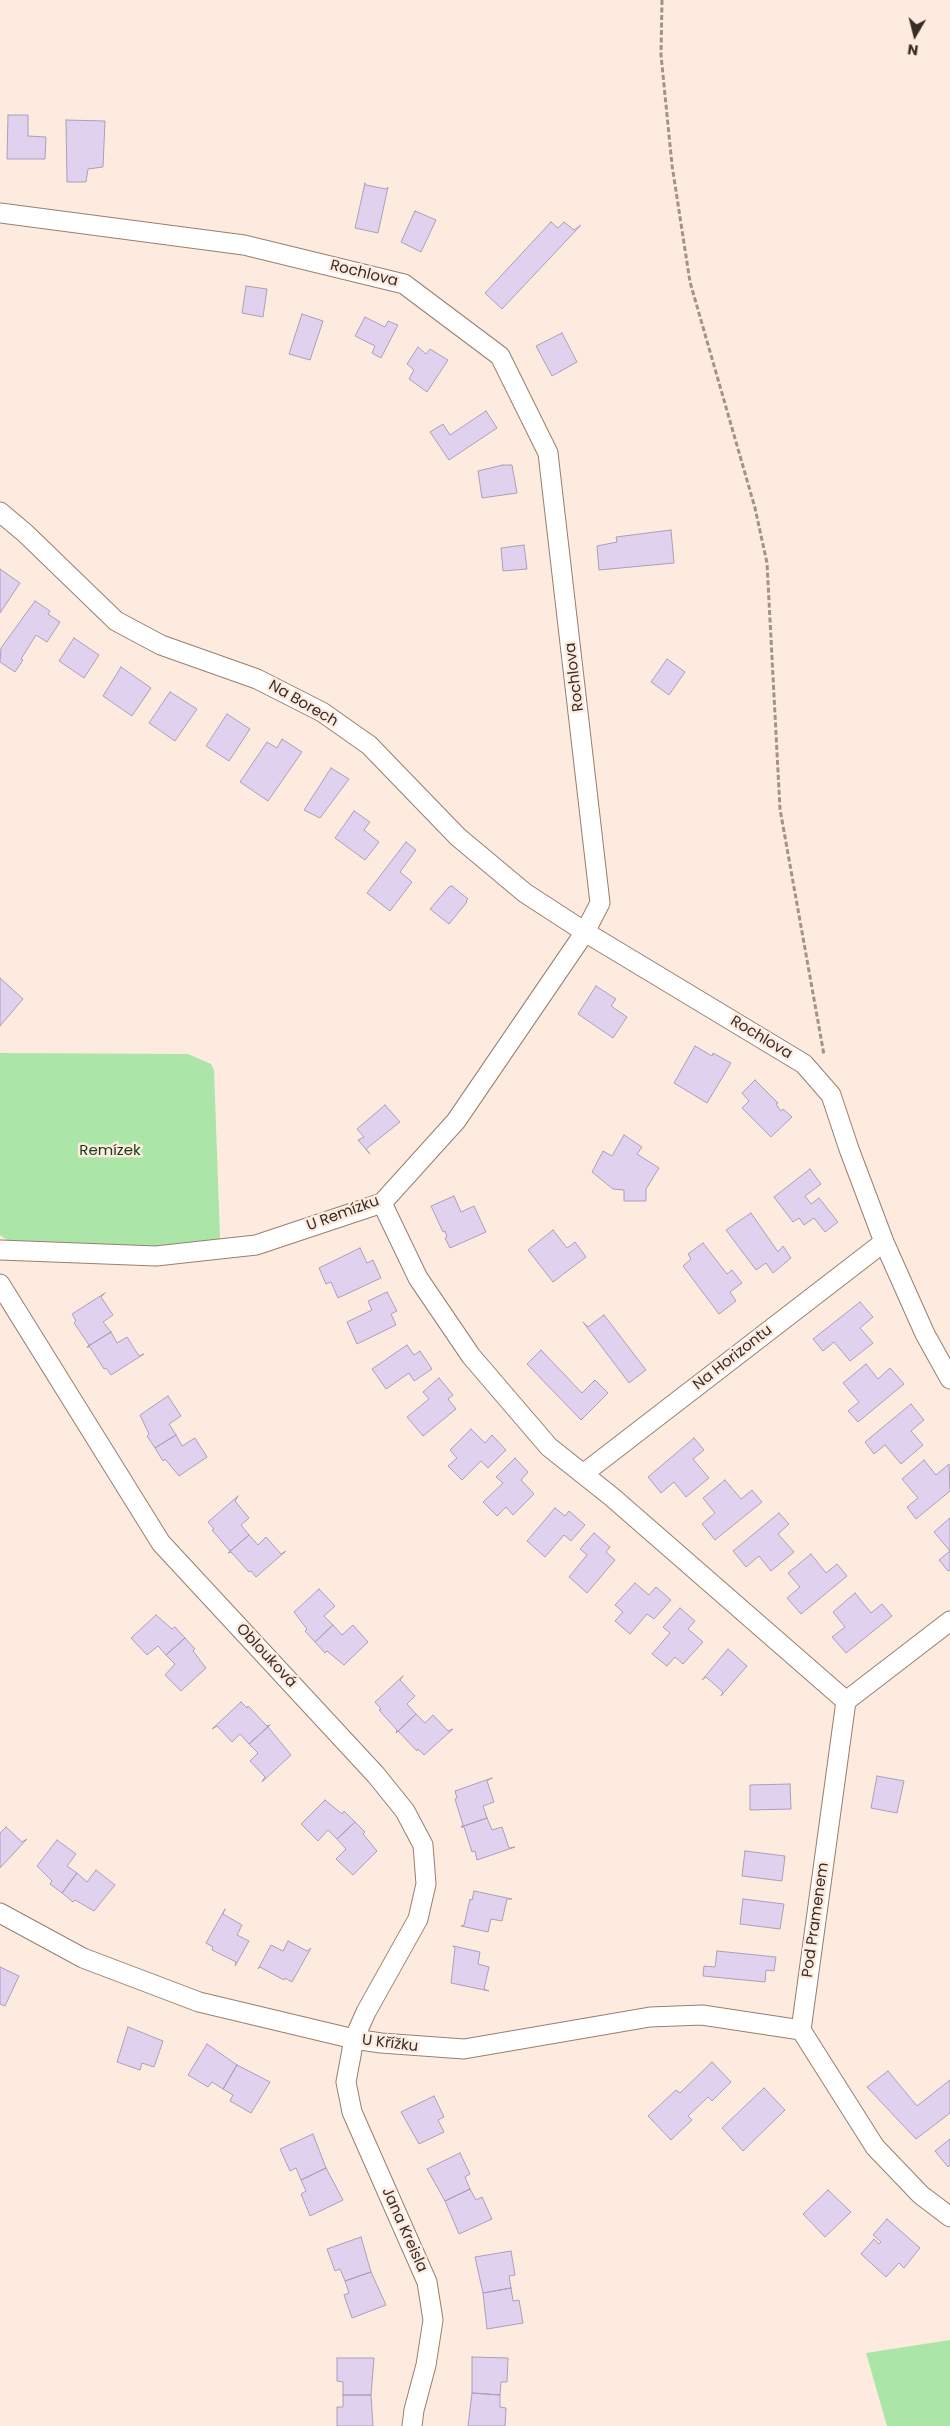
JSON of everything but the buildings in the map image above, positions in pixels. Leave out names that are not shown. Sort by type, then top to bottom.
[{"type":"street","name":"Rochlova","points":[[0,213],[244,245],[404,284],[500,356],[548,453],[600,903],[585,932],[804,1064],[831,1095],[848,1149],[884,1242],[925,1334],[950,1380]]},
{"type":"street","name":"Na Borech","points":[[0,512],[26,533],[116,621],[161,645],[257,678],[322,712],[369,745],[458,837],[525,893],[585,932]]},
{"type":"street","name":"U Remízku","points":[[0,1250],[156,1256],[256,1245],[382,1203],[456,1121],[585,932]]},
{"type":"street","points":[[382,1203],[418,1278],[471,1356],[549,1447],[846,1700],[950,1621]]},
{"type":"street","name":"Na Horizontu","points":[[583,1474],[884,1242]]},
{"type":"street","name":"Oblouková","points":[[0,1284],[161,1542],[376,1775],[406,1811],[423,1845],[426,1884],[418,1919],[366,2012],[354,2039]]},
{"type":"street","name":"Pod Pramenem","points":[[800,2030],[846,1700]]},
{"type":"street","name":"U Křížku","points":[[0,1913],[83,1958],[199,2002],[354,2039],[426,2048],[464,2049],[650,2016],[702,2016],[800,2030]]},
{"type":"street","points":[[800,2030],[875,2147],[921,2195],[950,2217]]},
{"type":"street","name":"Jana Kreisla","points":[[354,2039],[346,2082],[352,2112],[428,2282],[432,2320],[426,2365],[414,2410],[412,2426]]},
{"type":"path","points":[[662,0],[661,55],[672,165],[690,282],[755,508],[767,562],[780,809],[824,1058]]},
{"type":"green space","name":"Remízek","points":[[0,1053],[188,1054],[211,1064],[214,1070],[220,1237],[214,1248],[15,1246],[0,1235]]},
{"type":"green space","points":[[950,2340],[950,2426],[887,2426],[866,2353]]}]
